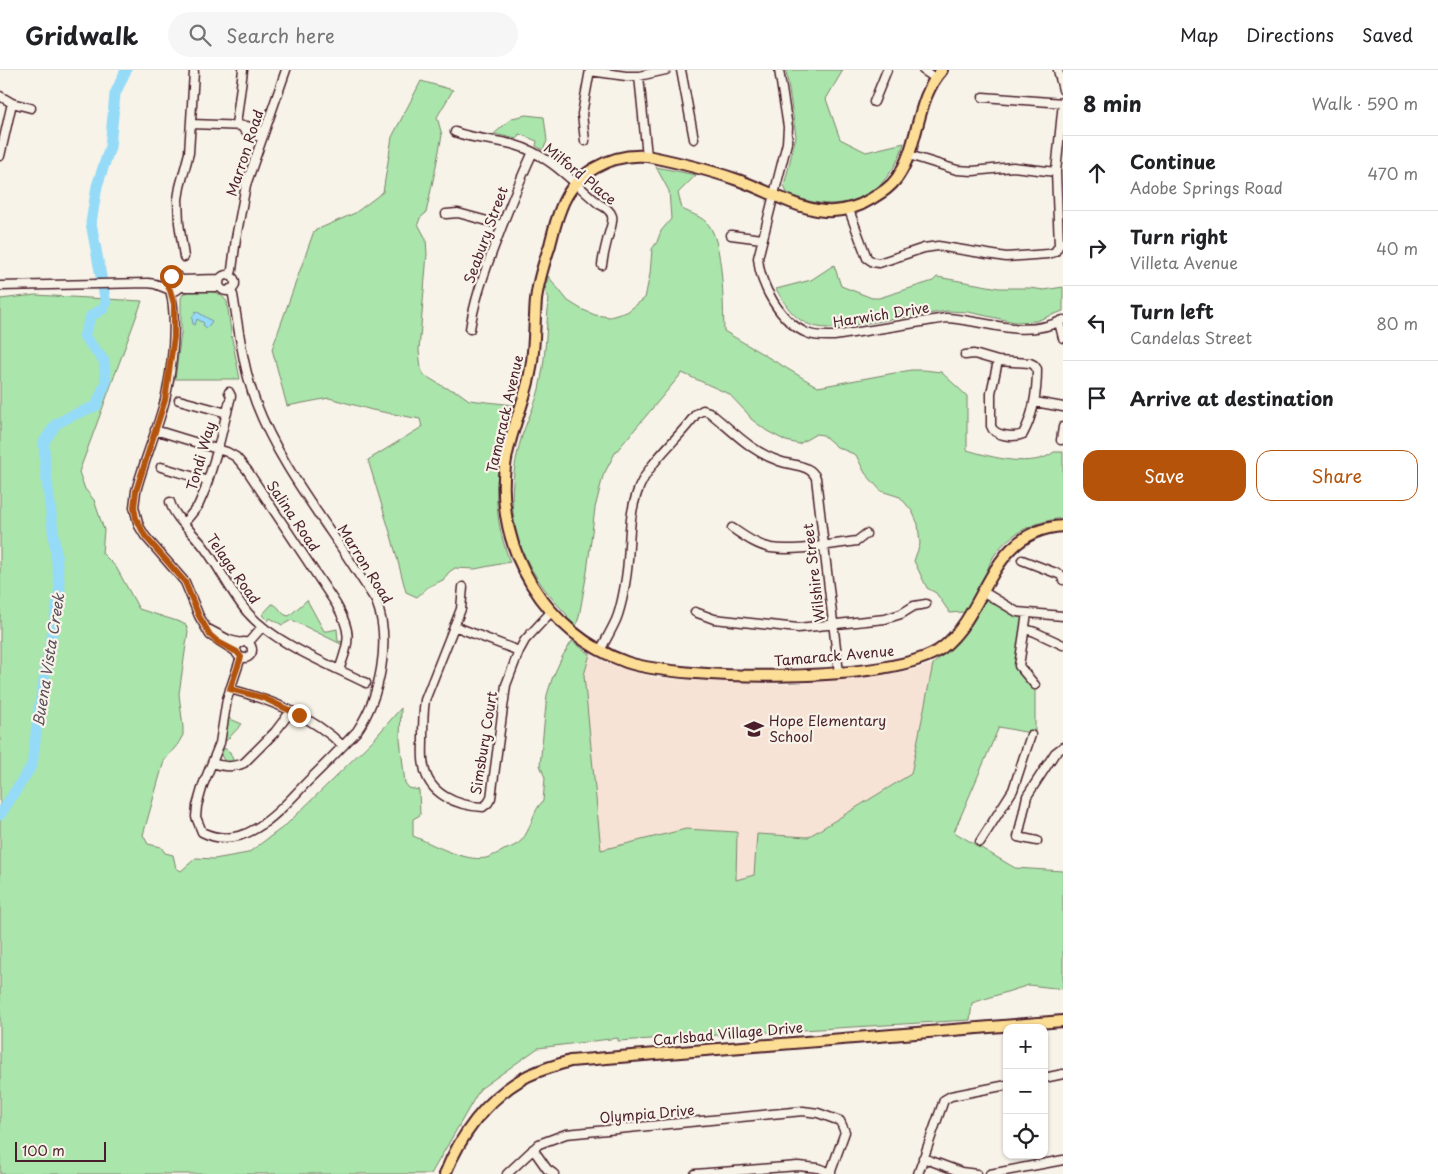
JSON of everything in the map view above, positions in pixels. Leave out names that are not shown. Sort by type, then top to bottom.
[{"type":"main road","name":"Tamarack Avenue","points":[[942,70],[935,78],[926,95],[909,155],[896,179],[886,190],[864,204],[849,210],[836,212],[798,206],[773,199],[734,178],[636,155],[608,161],[591,170],[575,184],[561,206],[539,281],[529,384],[510,442],[505,464],[505,512],[516,554],[525,574],[562,623],[600,651],[627,662],[658,670],[781,677],[839,673],[905,664],[934,653],[957,634],[999,562],[1011,547],[1030,533],[1041,529],[1063,526]]},
{"type":"main road","name":"Carlsbad Village Drive","points":[[445,1174],[467,1131],[479,1115],[504,1092],[523,1078],[570,1061],[1063,1021]]},
{"type":"street","points":[[239,126],[244,70]]},
{"type":"street","name":"Marron Road","points":[[230,276],[246,185],[286,70]]},
{"type":"street","points":[[585,141],[582,114],[590,70],[626,76],[639,76],[666,70]]},
{"type":"street","points":[[682,70],[694,139]]},
{"type":"street","name":"Harwich Drive","points":[[779,70],[788,127],[787,143],[758,258],[763,284],[783,315],[795,327],[808,334],[834,336],[946,318],[964,319],[1016,330],[1032,329],[1061,321]]},
{"type":"street","points":[[874,102],[887,70]]},
{"type":"street","points":[[923,70],[935,78]]},
{"type":"street","points":[[1058,70],[1063,90]]},
{"type":"street","points":[[184,257],[184,243],[179,223],[180,187],[189,153],[194,72]]},
{"type":"street","points":[[639,76],[646,156]]},
{"type":"street","points":[[0,96],[12,103],[30,108]]},
{"type":"street","points":[[849,210],[867,258],[872,262],[879,263],[924,248],[938,246],[1006,257],[1055,252],[1059,245],[1056,172],[1063,103],[984,97]]},
{"type":"street","points":[[0,156],[3,130],[12,103]]},
{"type":"street","points":[[191,124],[253,128],[263,135]]},
{"type":"street","name":"Milford Place","points":[[455,132],[472,138],[517,145],[533,152],[547,160],[599,204],[608,209],[612,215],[613,223],[607,239],[602,265]]},
{"type":"street","name":"Seabury Street","points":[[470,329],[474,305],[502,225],[533,152]]},
{"type":"street","points":[[909,155],[957,170],[973,171],[1013,167],[1056,172]]},
{"type":"street","points":[[446,214],[458,213],[502,225]]},
{"type":"street","points":[[731,235],[762,239]]},
{"type":"street","points":[[152,284],[177,276],[174,304],[174,337],[165,400],[136,491],[134,507],[136,518],[145,536],[185,582],[199,616],[210,635],[239,654],[247,657],[251,654],[252,649],[244,643],[229,640],[206,628]]},
{"type":"street","points":[[223,276],[230,276],[234,279],[234,284],[230,289],[224,290],[220,283],[223,276]]},
{"type":"street","points":[[167,279],[166,285],[175,287]]},
{"type":"street","points":[[0,286],[152,284],[175,287],[220,283]]},
{"type":"street","name":"Marron Road","points":[[212,763],[197,806],[196,817],[202,832],[211,837],[227,838],[254,830],[274,815],[357,731],[365,719],[378,688],[382,649],[381,612],[376,601],[297,483],[273,443],[255,401],[241,349],[233,294],[230,289]]},
{"type":"street","points":[[1061,321],[1063,338]]},
{"type":"street","points":[[965,355],[974,354],[998,361],[1030,363],[1037,369],[1034,402],[1023,434],[1018,437],[992,431],[991,393],[998,361]]},
{"type":"street","name":"Tondi Way","points":[[184,523],[198,506],[208,481],[227,413],[231,396],[229,392]]},
{"type":"street","points":[[179,400],[227,413]]},
{"type":"street","points":[[1034,402],[1063,407]]},
{"type":"street","name":"Wilshire Street","points":[[600,651],[619,610],[628,562],[630,520],[638,491],[646,474],[656,460],[696,414],[703,410],[709,412],[740,440],[752,448],[779,462],[806,467],[813,471],[816,478],[839,673]]},
{"type":"street","points":[[1060,440],[1063,427]]},
{"type":"street","name":"Salina Road","points":[[155,430],[218,448],[236,457],[247,470],[345,620],[348,646],[339,670]]},
{"type":"street","points":[[161,467],[208,481]]},
{"type":"street","name":"Telaga Road","points":[[170,502],[172,509],[212,557],[249,614],[262,627],[291,645],[366,683]]},
{"type":"street","points":[[732,528],[753,542],[770,548],[788,549],[857,540],[866,534]]},
{"type":"street","points":[[1022,560],[1061,576],[1063,580]]},
{"type":"street","name":"Simsbury Court","points":[[463,587],[461,609],[423,709],[424,766],[427,777],[434,789],[444,797],[476,806],[483,807],[491,798],[506,685],[519,651],[533,630],[552,611]]},
{"type":"street","points":[[982,591],[1017,612],[1063,616]]},
{"type":"street","points":[[695,612],[714,619],[798,628],[885,619],[901,614],[914,606],[926,604]]},
{"type":"street","points":[[1027,613],[1019,666],[1035,685]]},
{"type":"street","points":[[454,626],[519,651]]},
{"type":"street","points":[[262,627],[238,647],[239,654],[224,710],[220,743],[212,763],[229,767],[244,763],[275,732],[291,711]]},
{"type":"street","points":[[1025,629],[1063,645]]},
{"type":"street","points":[[230,689],[264,698],[291,711],[319,726],[343,746]]},
{"type":"street","points":[[980,842],[1013,790],[1032,735]]},
{"type":"street","points":[[1037,841],[1018,837],[1027,796],[1055,753],[1062,748]]},
{"type":"street","points":[[1013,790],[1027,796]]},
{"type":"street","points":[[1048,1077],[1063,1074]]},
{"type":"street","points":[[918,1174],[944,1100],[951,1096],[1003,1086]]},
{"type":"street","name":"Olympia Drive","points":[[507,1174],[539,1144],[566,1134],[803,1112],[818,1113],[840,1121],[845,1132],[830,1174]]},
{"type":"street","points":[[533,1149],[547,1169],[554,1174]]},
{"type":"street","points":[[923,1158],[961,1172],[977,1174]]},
{"type":"street","points":[[990,1174],[1063,1160]]},
{"type":"street","points":[[695,1174],[798,1166],[818,1168],[830,1174]]},
{"type":"shaded area","name":"Hope Elementary School","points":[[590,654],[612,665],[654,677],[789,684],[903,672],[933,664],[911,774],[808,837],[757,834],[754,875],[736,880],[737,832],[686,829],[601,851],[584,675]]},
{"type":"green space","points":[[786,70],[843,70],[826,99],[840,139],[866,152],[904,143],[896,162],[886,178],[873,190],[859,198],[842,203],[825,204],[787,193],[784,186],[796,136]]},
{"type":"green space","points":[[421,81],[453,90],[437,117],[442,135],[426,213],[420,218],[418,224],[426,239],[427,254],[419,350],[421,369],[424,375],[444,387],[458,392],[469,400],[514,405],[503,445],[497,483],[499,521],[510,562],[475,569],[455,568],[443,580],[428,587],[417,597],[406,592],[368,460],[422,427],[420,419],[372,410],[329,398],[287,406],[272,349],[314,231],[355,213],[383,192],[392,137]]},
{"type":"green space","points":[[526,115],[544,117],[547,141],[543,150],[536,146],[537,141],[519,134],[517,139],[494,134],[512,118]]},
{"type":"green space","points":[[656,167],[696,175],[678,193],[682,209],[706,222],[712,230],[716,242],[723,290],[724,331],[818,387],[911,370],[941,372],[967,396],[967,450],[988,456],[1024,461],[1045,457],[1054,452],[1063,452],[1063,518],[1031,526],[1004,543],[991,561],[982,591],[1027,613],[1019,666],[1035,685],[1035,734],[999,727],[954,832],[1015,868],[1063,871],[1063,989],[1029,985],[972,1003],[970,1020],[618,1041],[618,1038],[538,1048],[480,1089],[431,1174],[0,1174],[0,299],[35,295],[142,301],[79,472],[85,489],[94,500],[104,530],[102,553],[116,567],[139,609],[180,622],[186,625],[188,631],[179,694],[183,735],[164,761],[143,835],[148,844],[161,847],[165,853],[173,855],[176,868],[181,871],[196,858],[214,859],[248,853],[286,825],[375,738],[401,708],[400,739],[405,783],[409,788],[419,790],[420,815],[413,819],[413,836],[449,852],[477,859],[486,858],[515,845],[525,836],[536,810],[543,801],[545,778],[540,765],[547,695],[562,657],[572,641],[590,654],[584,675],[601,850],[686,829],[737,832],[736,880],[754,875],[757,834],[808,837],[911,774],[933,664],[954,645],[967,628],[971,619],[962,612],[950,613],[936,593],[927,588],[914,561],[920,544],[918,524],[912,511],[900,497],[881,491],[865,473],[856,455],[837,447],[823,435],[816,434],[799,444],[786,441],[767,431],[751,419],[729,394],[682,373],[615,453],[603,476],[595,508],[587,572],[576,626],[567,618],[567,615],[549,595],[524,555],[513,513],[512,490],[521,439],[541,378],[549,298],[545,291],[548,276],[568,301],[595,315],[610,317],[627,312],[645,298],[650,274],[652,249],[661,231],[671,219],[669,191]]},
{"type":"green space","points":[[834,265],[841,286],[872,298],[879,298],[933,281],[937,277],[999,288],[1044,290],[1063,287],[1063,311],[1036,321],[1015,322],[968,312],[947,311],[834,328],[823,328],[806,323],[793,313],[776,289],[811,280]]},
{"type":"green space","points":[[190,291],[215,292],[227,302],[240,379],[175,379],[181,333],[181,298],[183,294]]},
{"type":"green space","points":[[307,600],[324,631],[337,629],[338,641],[343,642],[343,645],[292,620],[282,625],[270,618],[268,621],[262,615],[272,604],[289,616]]},
{"type":"green space","points":[[228,718],[242,724],[225,741]]},
{"type":"green space","points":[[224,748],[230,752],[234,762],[225,762],[221,755]]},
{"type":"water","points":[[196,311],[212,321],[207,328],[203,325],[204,323],[197,319],[195,325],[193,324],[192,318]]},
{"type":"waterway","name":"Buena Vista Creek","points":[[0,815],[32,765],[39,709],[60,588],[44,442],[56,424],[96,406],[106,382],[104,361],[84,336],[91,316],[104,308],[106,303],[91,223],[97,186],[110,147],[115,94],[126,70]]},
{"type":"place","name":"Hope Elementary School","points":[[754,729]]},
{"type":"route","points":[[171,276],[167,278],[166,283],[174,304],[174,337],[165,400],[136,491],[134,507],[136,518],[145,536],[185,582],[199,616],[210,635],[218,642],[237,652],[241,657],[230,689],[264,698],[299,715]]}]
